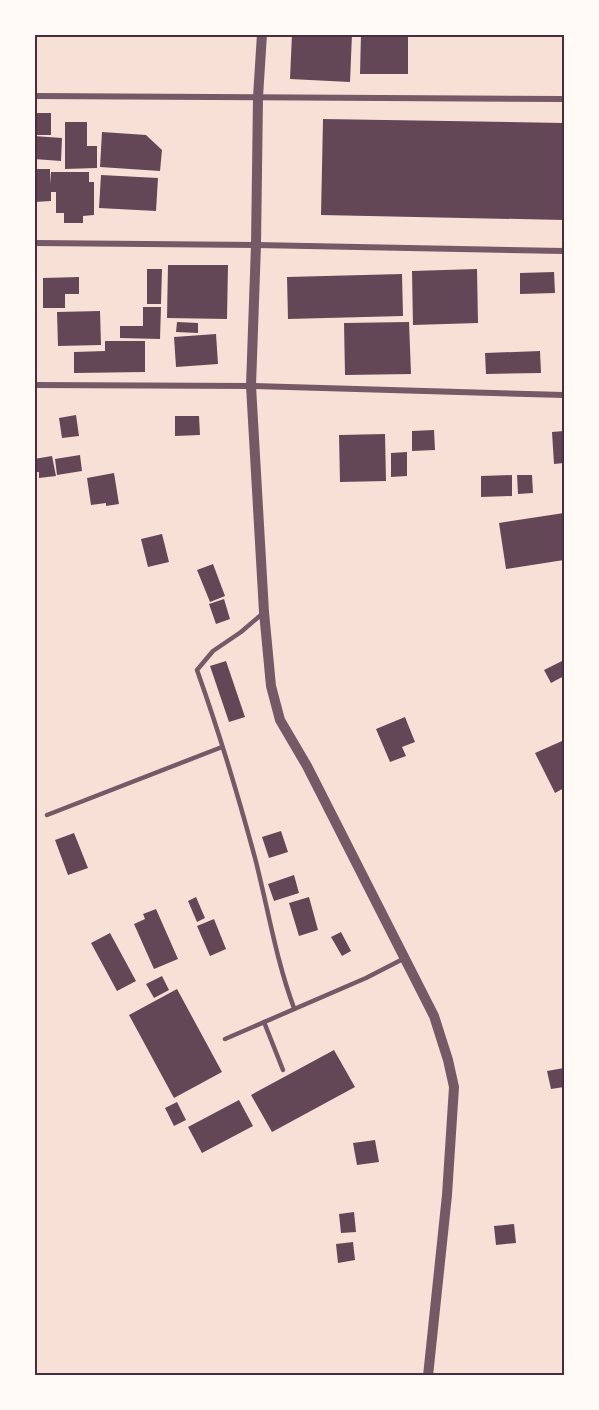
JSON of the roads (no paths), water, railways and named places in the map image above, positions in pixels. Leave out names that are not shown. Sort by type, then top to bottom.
[{"type":"street","points":[[262,34],[258,97],[251,386],[264,612],[272,686],[280,720],[307,766],[434,1016],[448,1060],[454,1087],[447,1195],[428,1376]]},
{"type":"street","points":[[34,96],[564,99]]},
{"type":"street","points":[[34,243],[564,251]]},
{"type":"street","points":[[34,385],[251,386],[564,395]]},
{"type":"lane","points":[[264,612],[241,632],[213,651],[197,670],[255,857],[281,970],[294,1008]]},
{"type":"lane","points":[[47,815],[222,747]]},
{"type":"lane","points":[[225,1038],[366,978],[405,958]]},
{"type":"lane","points":[[264,1022],[283,1070]]}]
